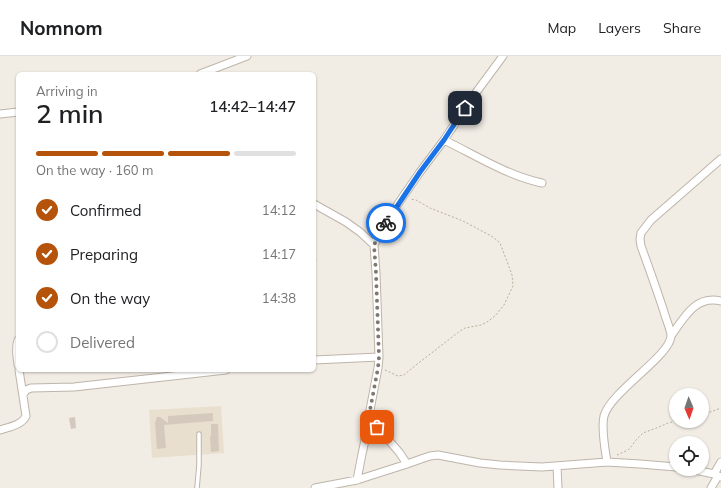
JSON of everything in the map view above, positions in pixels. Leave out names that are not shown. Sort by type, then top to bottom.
[{"type":"street","points":[[205,72],[247,56]]},
{"type":"street","points":[[357,480],[370,418],[379,357],[374,245],[388,220],[420,172],[503,56]]},
{"type":"street","points":[[0,114],[16,112]]},
{"type":"street","points":[[444,140],[505,171],[542,183]]},
{"type":"street","points":[[671,336],[658,292],[641,246],[641,233],[651,220],[721,159]]},
{"type":"street","points":[[316,205],[346,222],[374,245]]},
{"type":"street","points":[[609,462],[604,442],[603,421],[604,416],[612,402],[663,351],[670,341],[671,336],[694,306],[708,300],[721,301]]},
{"type":"street","points":[[316,360],[379,357]]},
{"type":"street","points":[[0,430],[18,424],[26,416],[19,372]]},
{"type":"street","points":[[23,395],[26,390],[31,388],[74,387],[208,372]]},
{"type":"street","points":[[370,418],[399,452],[407,464]]},
{"type":"street","points":[[315,488],[357,480],[407,464],[420,458],[438,455],[480,463],[500,465],[542,467],[609,462],[669,466]]},
{"type":"street","points":[[711,488],[718,476],[721,462]]},
{"type":"street","points":[[557,466],[558,488]]},
{"type":"lane","points":[[197,488],[199,434]]},
{"type":"path","points":[[378,368],[398,376],[404,376],[460,331],[465,328],[481,325],[495,316],[504,305],[513,286],[512,275],[500,243],[493,237],[463,221],[430,208],[416,200],[403,197]]},
{"type":"path","points":[[709,413],[721,408]]},
{"type":"path","points":[[609,462],[616,456],[628,450],[644,433],[669,423]]},
{"type":"shaded area","points":[[221,406],[224,453],[152,458],[149,410]]},
{"type":"building","points":[[213,413],[213,421],[164,425],[166,448],[157,449],[155,423],[157,417],[160,417],[168,423],[168,416]]},
{"type":"building","points":[[75,417],[76,428],[71,429],[69,418]]},
{"type":"building","points":[[211,424],[218,424],[219,451],[211,452]]},
{"type":"way so far","points":[[377,427],[370,418],[379,357],[374,245],[386,223]]},
{"type":"route","points":[[386,223],[465,108]]}]
